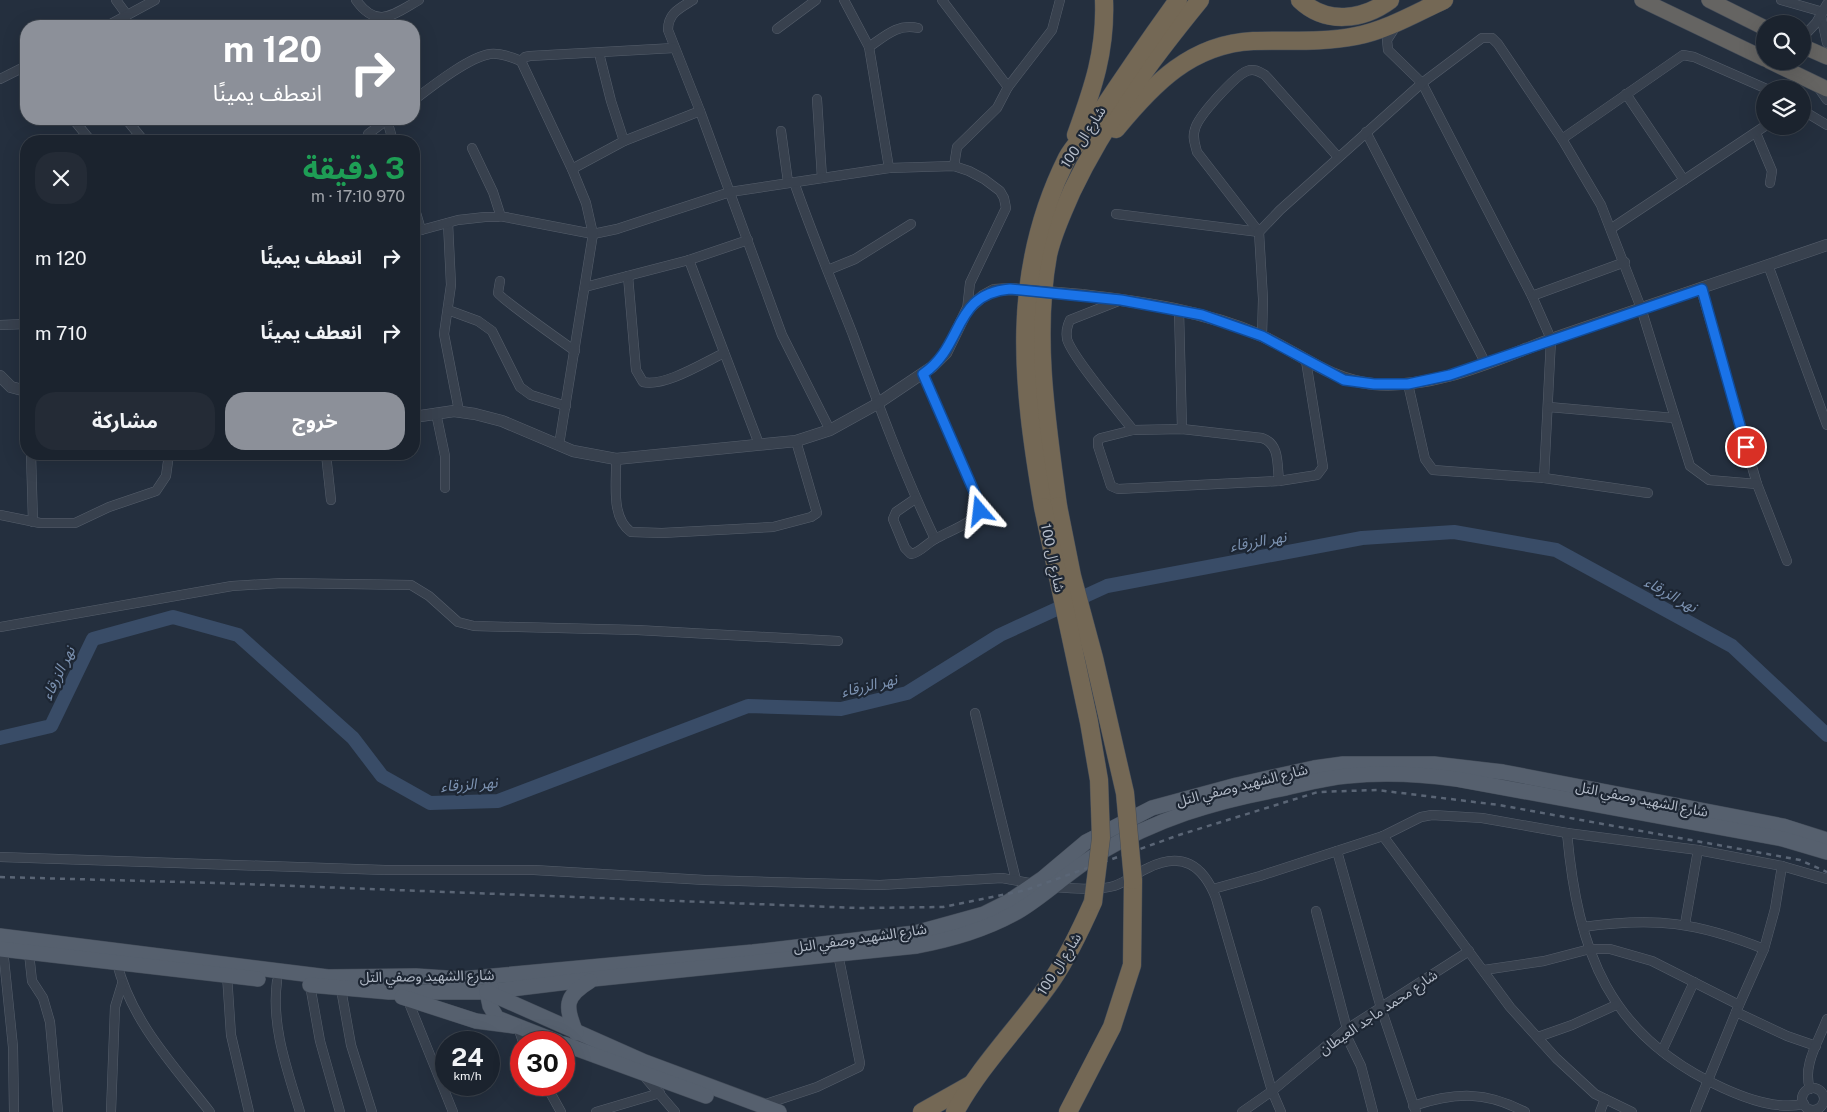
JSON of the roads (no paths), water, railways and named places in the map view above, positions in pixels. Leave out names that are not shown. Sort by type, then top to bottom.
[{"type":"highway","points":[[1068,156],[1092,94],[1100,60],[1104,32],[1104,0]]},
{"type":"highway","name":"شارع ال 100","points":[[1071,1110],[1112,1027],[1132,966],[1133,880],[1125,792],[1094,658],[1029,426],[1024,359],[1025,307],[1034,251],[1050,197],[1068,156],[1178,0]]},
{"type":"highway","name":"شارع ال 100","points":[[956,1112],[971,1085],[1052,981],[1074,944],[1093,902],[1101,838],[1098,780],[1051,506],[1041,308],[1049,254],[1056,226],[1087,161],[1136,81],[1200,0]]},
{"type":"highway","points":[[1300,0],[1325,15],[1343,18],[1366,13],[1390,0]]},
{"type":"highway","points":[[1087,161],[1149,90],[1194,57],[1221,46],[1250,41],[1328,40],[1358,36],[1399,22],[1444,0]]},
{"type":"highway","points":[[1642,0],[1756,55]]},
{"type":"highway","points":[[1708,0],[1756,24]]},
{"type":"highway","points":[[1811,50],[1827,58]]},
{"type":"highway","points":[[1787,70],[1822,87]]},
{"type":"highway","points":[[922,1112],[971,1085]]},
{"type":"main road","name":"شارع الشهيد وصفي التل","points":[[1,945],[328,977],[416,976],[462,979],[753,952],[915,933],[984,914],[1008,902],[1036,884],[1086,842],[1152,808],[1247,783],[1314,768],[1343,764],[1434,764],[1503,772],[1783,826],[1827,840]]},
{"type":"main road","name":"شارع الشهيد وصفي التل","points":[[1,945],[29,953],[340,989],[389,992],[487,992],[593,979],[917,946],[956,938],[992,925],[1016,912],[1098,853],[1152,824],[1246,796],[1346,776],[1417,775],[1456,779],[1783,839],[1827,852]]},
{"type":"main road","points":[[487,992],[500,976]]},
{"type":"main road","points":[[462,979],[576,1033],[754,1109]]},
{"type":"main road","points":[[576,1033],[569,1014],[569,998],[576,990],[593,979]]},
{"type":"main road","points":[[389,992],[476,1021],[516,1026]]},
{"type":"main road","points":[[487,992],[493,1013],[497,1018],[525,1031]]},
{"type":"main road","points":[[575,1048],[640,1072],[754,1109],[779,1112]]},
{"type":"street","points":[[116,0],[127,15]]},
{"type":"street","points":[[118,20],[155,0]]},
{"type":"street","points":[[356,0],[371,14],[383,18],[419,0]]},
{"type":"street","points":[[693,0],[673,14],[668,20],[668,30],[700,110],[782,335],[830,430]]},
{"type":"street","points":[[777,29],[816,0]]},
{"type":"street","points":[[844,0],[869,47],[889,168]]},
{"type":"street","points":[[942,0],[1008,87]]},
{"type":"street","points":[[954,166],[957,147],[997,108],[1008,87],[1048,35],[1060,0]]},
{"type":"street","points":[[1781,0],[1824,10]]},
{"type":"street","points":[[1811,27],[1824,10]]},
{"type":"street","points":[[1824,10],[1827,42]]},
{"type":"street","points":[[1399,22],[1387,40],[1388,50],[1422,83],[1532,296],[1551,339],[1544,478]]},
{"type":"street","points":[[869,47],[895,29],[911,26],[918,28]]},
{"type":"street","points":[[1259,232],[1338,157],[1422,83],[1482,38],[1492,38],[1498,44],[1562,139],[1597,197],[1612,228],[1641,308],[1687,460],[1700,476],[1716,481],[1757,484]]},
{"type":"street","points":[[420,95],[444,77],[489,54],[498,54],[521,61],[530,56],[674,48]]},
{"type":"street","points":[[599,53],[611,101],[624,141]]},
{"type":"street","points":[[1562,139],[1683,55],[1694,57],[1756,84]]},
{"type":"street","points":[[521,61],[524,71],[572,169],[586,203],[593,234],[559,446]]},
{"type":"street","points":[[0,79],[20,69]]},
{"type":"street","points":[[1262,336],[1263,299],[1259,232],[1197,152],[1194,130],[1198,120],[1238,77],[1248,70],[1254,70],[1266,75],[1338,157]]},
{"type":"street","points":[[1822,87],[1827,100]]},
{"type":"street","points":[[1626,94],[1684,180]]},
{"type":"street","points":[[818,99],[822,178]]},
{"type":"street","points":[[572,169],[624,141],[700,110]]},
{"type":"street","points":[[1811,116],[1827,126]]},
{"type":"street","points":[[78,125],[86,135]]},
{"type":"street","points":[[131,125],[139,135]]},
{"type":"street","points":[[368,135],[380,125]]},
{"type":"street","points":[[782,131],[791,182],[828,270],[876,404],[935,539]]},
{"type":"street","points":[[1366,132],[1486,364]]},
{"type":"street","points":[[1612,228],[1756,133]]},
{"type":"street","points":[[1757,135],[1772,171],[1770,183]]},
{"type":"street","points":[[472,148],[494,192],[501,217]]},
{"type":"street","points":[[420,230],[473,217],[501,217],[593,234],[617,229],[730,192],[889,168],[954,166],[969,171],[992,185],[1004,198],[1006,208],[970,282],[967,310],[946,353],[940,361],[876,404],[830,430],[796,441],[616,459],[584,455],[502,421],[459,411],[420,416]]},
{"type":"street","points":[[1116,214],[1259,232]]},
{"type":"street","points":[[448,223],[451,286],[444,334],[459,411]]},
{"type":"street","points":[[828,270],[855,259],[911,224]]},
{"type":"street","points":[[585,287],[689,260],[748,240]]},
{"type":"street","points":[[967,310],[983,296],[994,290],[1010,289],[1121,300],[1202,315],[1262,336],[1344,380],[1374,384],[1408,384],[1486,364],[1551,339],[1827,245]]},
{"type":"street","points":[[689,260],[759,444]]},
{"type":"street","points":[[1532,296],[1625,262]]},
{"type":"street","points":[[1768,265],[1827,425]]},
{"type":"street","points":[[628,276],[636,370],[642,382],[649,384],[671,378],[724,353]]},
{"type":"street","points":[[500,281],[498,293],[501,298],[518,308],[575,351]]},
{"type":"street","points":[[1702,289],[1757,484],[1787,561]]},
{"type":"street","points":[[1121,300],[1070,320],[1067,340],[1079,359],[1133,430]]},
{"type":"street","points":[[448,310],[478,320],[492,331],[520,387],[526,392],[566,406]]},
{"type":"street","points":[[1179,310],[1182,429]]},
{"type":"street","points":[[0,325],[20,324]]},
{"type":"street","points":[[1279,481],[1275,448],[1271,441],[1262,438],[1182,429],[1133,430],[1098,440],[1108,482],[1114,488],[1279,481],[1317,475],[1323,467],[1306,361]]},
{"type":"street","points":[[916,499],[895,514],[893,519],[904,548],[914,554],[935,539],[975,518],[980,511],[976,496],[923,374]]},
{"type":"street","points":[[0,376],[11,387],[20,389]]},
{"type":"street","points":[[1408,384],[1425,458],[1433,470],[1544,478],[1648,493]]},
{"type":"street","points":[[1549,407],[1674,418]]},
{"type":"street","points":[[436,413],[445,456],[445,488]]},
{"type":"street","points":[[616,459],[620,520],[631,532],[644,534],[773,527],[811,517],[816,513],[796,441]]},
{"type":"street","points":[[31,460],[33,522]]},
{"type":"street","points":[[0,515],[33,522],[54,524],[76,523],[109,506],[151,493],[160,488],[166,476],[168,460]]},
{"type":"street","points":[[327,460],[331,500]]},
{"type":"street","points":[[0,628],[232,586],[275,582],[351,585],[399,584],[420,590],[463,625],[637,630],[838,641]]},
{"type":"street","points":[[975,714],[1016,880]]},
{"type":"street","points":[[1213,889],[1260,876],[1383,836],[1421,817],[1432,815],[1482,818],[1567,833],[1698,850],[1782,866],[1827,879]]},
{"type":"street","points":[[1567,833],[1573,881],[1590,949],[1605,987],[1616,1005],[1643,1036],[1662,1051],[1708,1081],[1762,1102],[1788,1106],[1804,1104]]},
{"type":"street","points":[[1383,836],[1510,1007],[1556,1058],[1584,1085],[1605,1099],[1632,1112]]},
{"type":"street","points":[[1684,924],[1698,850]]},
{"type":"street","points":[[1337,851],[1381,1008],[1414,1109],[1439,1097],[1464,1094],[1496,1099],[1525,1112]]},
{"type":"street","points":[[0,856],[385,870],[534,870],[705,880],[880,885],[1002,878],[1052,887],[1108,887],[1116,885],[1153,866],[1172,861],[1191,864],[1204,874],[1213,889],[1272,1091],[1281,1112]]},
{"type":"street","points":[[1695,1112],[1764,948],[1775,909],[1782,866]]},
{"type":"street","points":[[1316,911],[1346,1030],[1361,1066],[1373,1112]]},
{"type":"street","points":[[1584,927],[1626,921],[1684,924],[1728,935],[1764,948]]},
{"type":"street","points":[[1,945],[13,1047],[14,1112]]},
{"type":"street","points":[[1484,970],[1544,961],[1590,949],[1610,949],[1637,955],[1694,982],[1787,1036],[1816,1046]]},
{"type":"street","name":"شارع محمد ماجد العيطان","points":[[1242,1112],[1272,1091],[1346,1030],[1469,951]]},
{"type":"street","points":[[29,953],[32,981],[43,998],[50,1022],[58,1112]]},
{"type":"street","points":[[754,1109],[817,1087],[859,1067],[858,1053],[838,954]]},
{"type":"street","points":[[117,963],[122,984],[146,1029],[210,1112]]},
{"type":"street","points":[[227,975],[231,1035],[249,1112]]},
{"type":"street","points":[[278,981],[275,1000],[277,1026],[300,1112]]},
{"type":"street","points":[[1662,1051],[1694,982]]},
{"type":"street","points":[[111,1112],[115,1007],[122,984]]},
{"type":"street","points":[[310,985],[320,1041],[340,1112]]},
{"type":"street","points":[[340,989],[351,1045],[372,1112]]},
{"type":"street","points":[[407,998],[453,1112]]},
{"type":"street","points":[[1538,1037],[1616,1005]]},
{"type":"street","points":[[1810,1089],[1807,1070],[1827,1019]]},
{"type":"street","points":[[516,1026],[518,1031]]},
{"type":"street","points":[[640,1072],[675,1112]]},
{"type":"street","points":[[1810,1089],[1816,1089],[1822,1094],[1821,1108],[1811,1110],[1804,1104],[1803,1095],[1810,1089]]},
{"type":"street","points":[[596,1112],[660,1093]]},
{"type":"street","points":[[552,1096],[561,1112]]},
{"type":"street","points":[[1600,1112],[1605,1099]]},
{"type":"waterway","name":"نهر الزرقاء","points":[[0,738],[51,726],[93,639],[173,617],[238,635],[353,738],[382,776],[430,803],[498,801],[748,706],[841,709],[907,693],[1000,635],[1107,586],[1362,538],[1454,532],[1556,550],[1732,646],[1827,735]]},
{"type":"railway","points":[[0,877],[217,883],[858,908],[943,907],[1026,890],[1179,835],[1318,792],[1377,790],[1499,805],[1800,860],[1827,872]]}]
